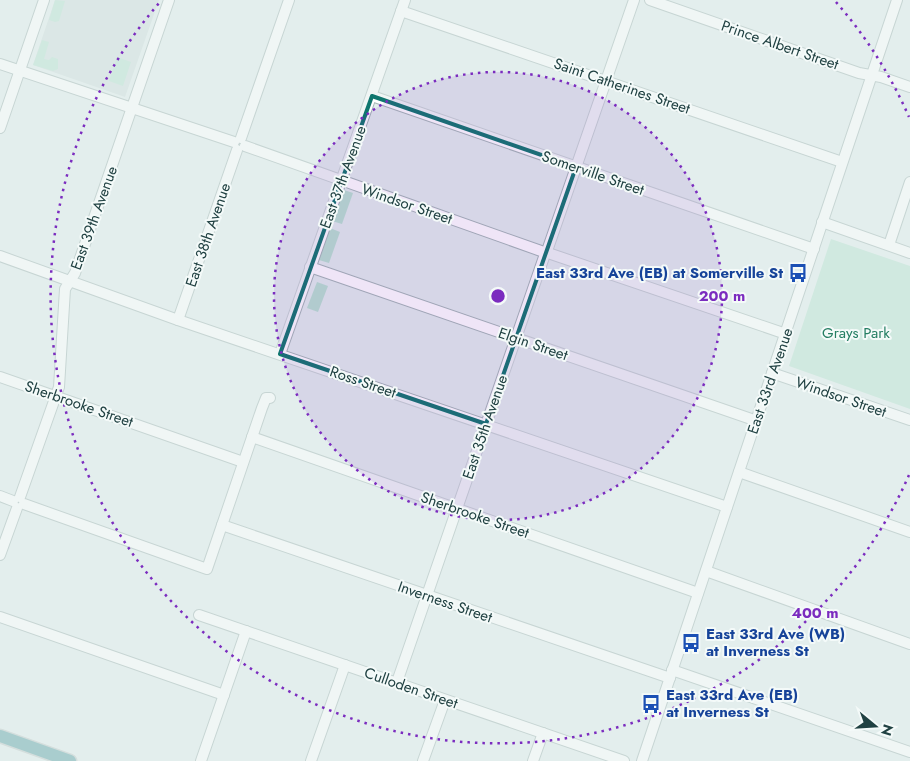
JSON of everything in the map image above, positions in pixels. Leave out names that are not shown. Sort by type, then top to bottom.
[{"type":"main road","points":[[0,736],[70,761]]},
{"type":"street","points":[[0,128],[44,0]]},
{"type":"street","name":"East 39th Avenue","points":[[0,555],[59,388],[65,289],[75,273],[169,0]]},
{"type":"street","name":"East 38th Avenue","points":[[178,320],[288,0]]},
{"type":"street","name":"East 37th Avenue","points":[[280,354],[405,0]]},
{"type":"street","name":"East 35th Avenue","points":[[397,682],[634,0]]},
{"type":"street","name":"Prince Albert Street","points":[[650,0],[859,72],[910,87]]},
{"type":"street","name":"East 33rd Avenue","points":[[642,761],[897,0]]},
{"type":"street","name":"Saint Catherines Street","points":[[401,11],[842,162]]},
{"type":"street","name":"Windsor Street","points":[[0,64],[239,144],[546,253],[786,334]]},
{"type":"street","name":"Somerville Street","points":[[372,96],[814,249]]},
{"type":"street","points":[[889,245],[910,182]]},
{"type":"street","points":[[822,222],[910,253]]},
{"type":"street","name":"Ross Street","points":[[0,256],[178,320],[727,507]]},
{"type":"street","name":"Elgin Street","points":[[310,267],[757,421]]},
{"type":"street","name":"Windsor Street","points":[[772,373],[910,420]]},
{"type":"street","name":"Sherbrooke Street","points":[[0,377],[243,462]]},
{"type":"street","points":[[0,496],[207,569],[262,408],[266,398],[270,398]]},
{"type":"street","name":"Sherbrooke Street","points":[[252,437],[698,593]]},
{"type":"street","points":[[739,472],[910,532]]},
{"type":"street","name":"Inverness Street","points":[[222,524],[428,596],[910,752]]},
{"type":"street","points":[[706,570],[910,644]]},
{"type":"street","name":"Culloden Street","points":[[199,615],[624,761]]},
{"type":"street","points":[[0,617],[224,695]]},
{"type":"street","points":[[201,761],[246,631]]},
{"type":"street","points":[[311,761],[345,665]]},
{"type":"street","points":[[423,761],[445,700]]},
{"type":"street","points":[[533,761],[543,733]]},
{"type":"highlighted area","points":[[372,96],[576,167],[486,424],[280,354]]},
{"type":"shaded area","points":[[55,0],[159,0],[125,97],[33,65]]},
{"type":"green space","points":[[55,0],[65,1],[59,21],[55,22],[49,20]]},
{"type":"green space","points":[[42,40],[49,42],[44,59],[49,60],[52,57],[58,59],[58,69],[53,71],[33,65]]},
{"type":"green space","points":[[117,57],[131,62],[123,86],[109,81]]},
{"type":"green space","points":[[344,190],[353,193],[342,224],[332,221]]},
{"type":"green space","points":[[330,228],[340,232],[329,263],[319,260]]},
{"type":"green space","name":"Grays Park","points":[[831,239],[910,266],[910,409],[789,366]]},
{"type":"green space","points":[[317,282],[328,286],[318,312],[307,308]]},
{"type":"place","name":"East 33rd Ave (EB) at Somerville St","points":[[798,273]]},
{"type":"place","name":"East 33rd Ave (WB) at Inverness St","points":[[691,643]]},
{"type":"place","name":"East 33rd Ave (EB) at Inverness St","points":[[651,704]]}]
